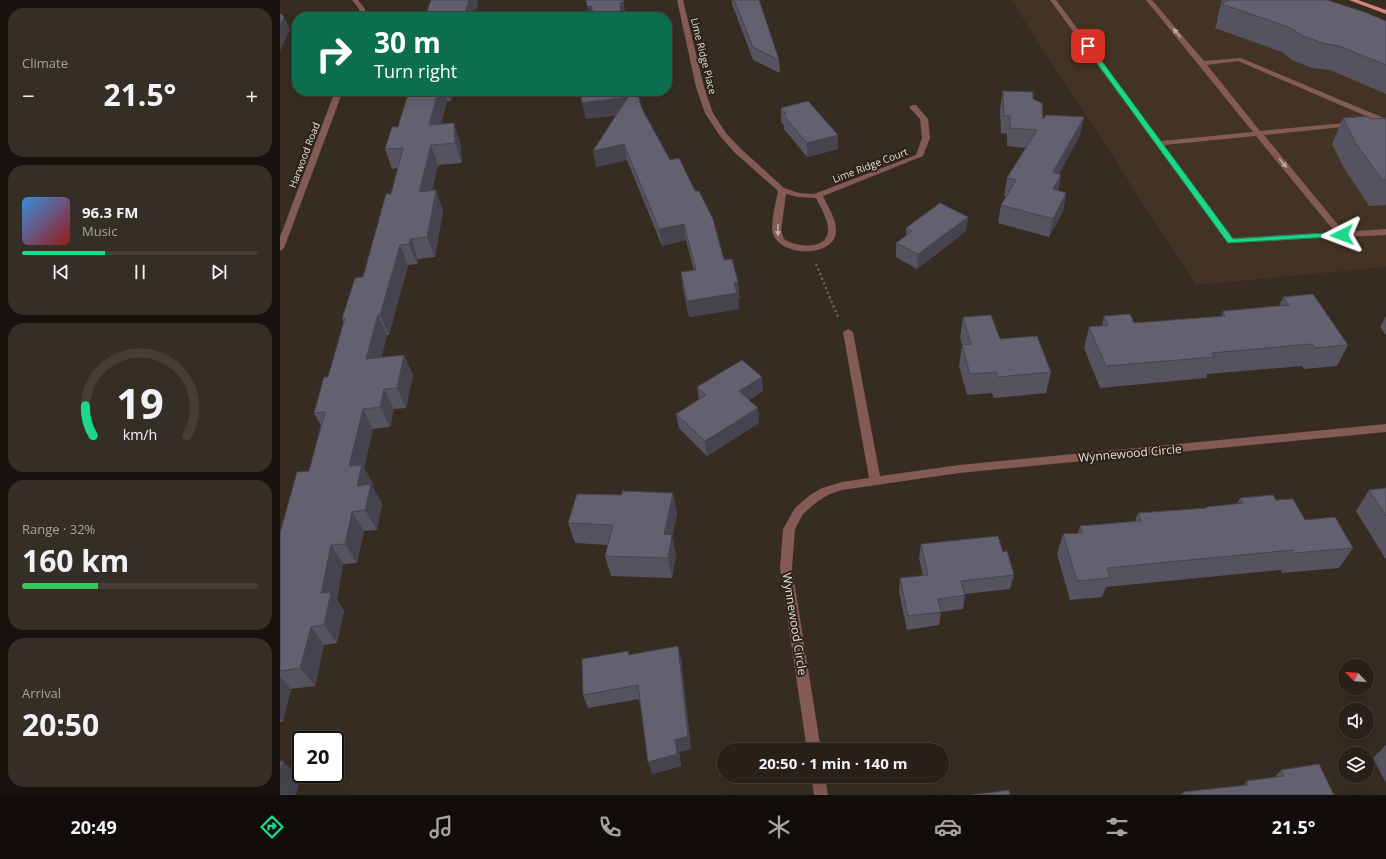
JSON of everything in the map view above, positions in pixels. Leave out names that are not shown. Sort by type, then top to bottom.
[{"type":"main road","points":[[1352,0],[1386,12]]},
{"type":"street","points":[[355,0],[362,9],[362,12]]},
{"type":"street","name":"Lime Ridge Place","points":[[680,0],[700,87],[709,113],[723,134],[737,150],[769,181],[782,191],[798,196]]},
{"type":"street","points":[[1053,0],[1231,241],[1386,232]]},
{"type":"street","points":[[1149,0],[1342,235]]},
{"type":"street","points":[[1202,63],[1239,59],[1385,121]]},
{"type":"street","name":"Harwood Road","points":[[280,248],[337,96]]},
{"type":"street","name":"Lime Ridge Court","points":[[798,196],[819,195],[919,156],[926,138],[924,119],[913,107]]},
{"type":"street","points":[[1159,143],[1385,121]]},
{"type":"street","points":[[782,191],[776,233],[780,241],[787,246],[810,248],[819,246],[828,240],[832,234],[831,224],[819,195]]},
{"type":"street","points":[[848,332],[875,481]]},
{"type":"street","name":"Wynnewood Circle","points":[[813,743],[786,568],[789,529],[799,511],[826,491],[842,486],[959,469],[1386,428]]},
{"type":"street","points":[[819,783],[822,795]]},
{"type":"path","points":[[810,248],[839,319],[848,332]]},
{"type":"shaded area","points":[[1011,0],[1305,0],[1386,30],[1386,267],[1196,285]]},
{"type":"building","points":[[431,0],[469,0],[465,12],[427,12]]},
{"type":"building","points":[[586,0],[623,0],[624,2],[620,3],[621,12],[592,12],[592,6],[587,6]]},
{"type":"building","points":[[734,0],[759,0],[779,60],[753,47]]},
{"type":"building","points":[[1228,0],[1327,0],[1367,13],[1386,21],[1386,65],[1339,46],[1322,43],[1301,35],[1291,28],[1222,4]]},
{"type":"building","points":[[280,13],[284,17],[280,26]]},
{"type":"building","points":[[1003,91],[1033,92],[1033,99],[1042,103],[1043,119],[1046,115],[1084,117],[1053,172],[1061,175],[1053,189],[1066,193],[1053,219],[1001,205],[1016,180],[1007,178],[1037,130],[1010,128],[1010,116],[1004,116]]},
{"type":"building","points":[[407,96],[437,96],[429,125],[454,123],[455,143],[431,145],[419,192],[436,190],[427,237],[411,239],[409,244],[400,245],[366,359],[404,355],[397,388],[384,389],[380,407],[363,409],[349,466],[362,465],[357,486],[371,484],[365,510],[352,512],[345,544],[331,545],[321,593],[331,592],[324,625],[311,627],[300,668],[280,671],[280,533],[297,472],[309,471],[325,412],[314,413],[324,377],[328,377],[345,318],[342,319],[355,278],[363,277],[386,194],[391,194],[403,148],[385,149],[392,127],[398,127]]},
{"type":"building","points":[[581,96],[638,96],[642,109],[670,160],[679,158],[695,191],[699,191],[713,219],[724,260],[732,259],[738,282],[734,283],[737,293],[687,301],[681,272],[696,270],[684,224],[659,229],[624,144],[593,151],[628,97],[582,103]]},
{"type":"building","points":[[808,101],[838,135],[807,143],[783,115],[786,114],[781,108]]},
{"type":"building","points":[[1368,116],[1370,119],[1386,118],[1386,180],[1382,180],[1355,142],[1343,118]]},
{"type":"building","points":[[940,203],[968,217],[918,254],[896,243],[912,231],[906,228]]},
{"type":"building","points":[[1313,294],[1348,345],[1315,348],[1312,344],[1212,353],[1214,357],[1106,366],[1089,327],[1108,325],[1104,316],[1130,314],[1134,323],[1225,316],[1223,311],[1289,305],[1283,297]]},
{"type":"building","points":[[991,315],[1000,339],[1037,336],[1051,372],[998,377],[996,372],[970,374],[962,345],[971,344],[963,317]]},
{"type":"building","points":[[742,360],[762,377],[739,391],[758,408],[705,441],[676,414],[706,395],[697,387]]},
{"type":"building","points":[[1386,488],[1386,516],[1369,490]]},
{"type":"building","points":[[622,491],[673,493],[664,534],[672,535],[668,558],[605,556],[613,525],[568,523],[577,494],[622,495]]},
{"type":"building","points":[[1273,495],[1276,500],[1293,499],[1305,520],[1335,517],[1353,548],[1294,553],[1293,550],[1107,568],[1110,578],[1077,581],[1063,534],[1083,533],[1080,526],[1141,521],[1138,513],[1207,508],[1243,503],[1240,498]]},
{"type":"building","points":[[998,536],[1003,552],[1007,551],[1014,575],[961,581],[965,595],[938,599],[941,612],[908,616],[900,578],[928,575],[921,544]]},
{"type":"building","points":[[678,646],[688,736],[675,740],[677,754],[648,762],[638,685],[583,695],[582,659],[628,651],[629,655]]},
{"type":"building","points":[[280,761],[283,761],[280,772]]},
{"type":"building","points":[[1319,764],[1334,795],[1183,795],[1183,792],[1248,785],[1247,781],[1284,776],[1281,770]]},
{"type":"building","points":[[1009,790],[1010,795],[971,795]]},
{"type":"route","points":[[1088,46],[1231,241],[1342,235]]}]
